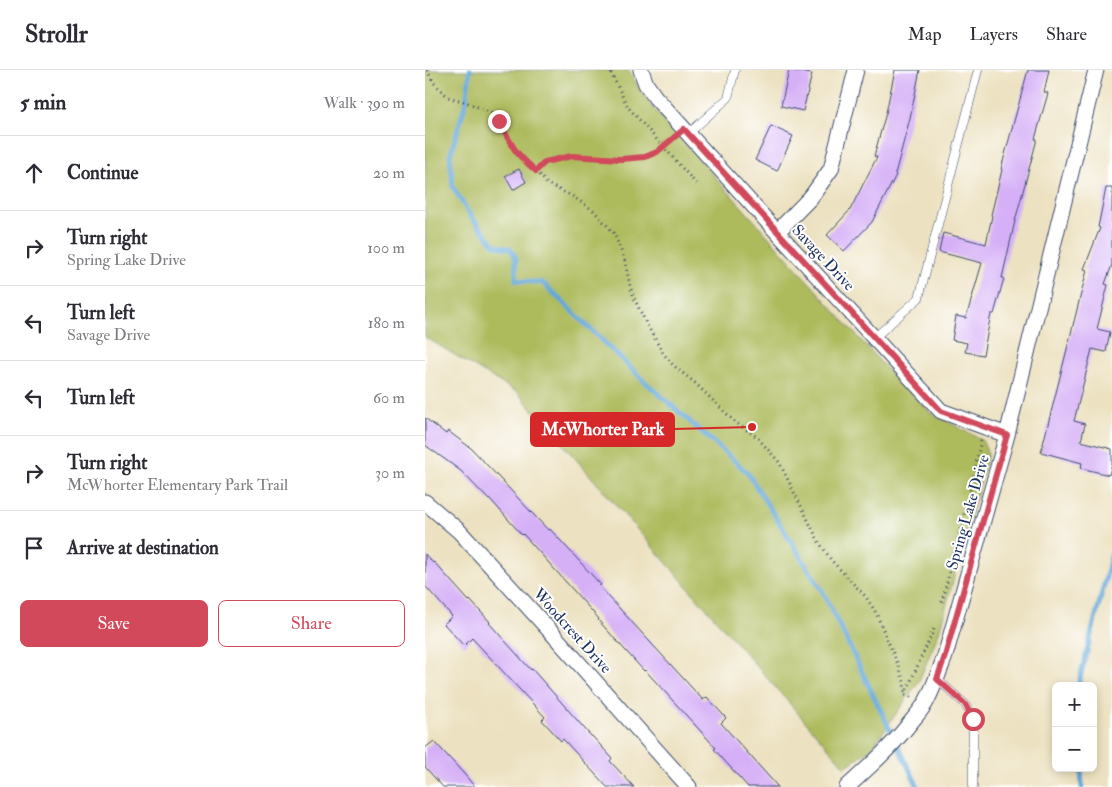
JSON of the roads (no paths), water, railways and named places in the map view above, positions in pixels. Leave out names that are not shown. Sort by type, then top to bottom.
[{"type":"street","name":"Savage Drive","points":[[641,70],[646,84],[655,97],[941,411],[1007,435]]},
{"type":"street","points":[[777,232],[811,197],[831,169],[856,70]]},
{"type":"street","name":"Spring Lake Drive","points":[[847,787],[878,759],[915,718],[925,704],[945,656],[1007,435],[1096,70]]},
{"type":"street","name":"Woodcrest Drive","points":[[425,502],[459,531],[689,787]]},
{"type":"lane","points":[[686,132],[728,98],[735,70]]},
{"type":"lane","points":[[874,338],[919,298],[978,70]]},
{"type":"lane","points":[[937,679],[965,704],[973,719],[973,787]]},
{"type":"waterway","points":[[470,70],[466,102],[450,156],[453,187],[471,217],[495,245],[511,249],[516,258],[516,280],[543,283],[643,380],[747,472],[823,592],[918,787]]},
{"type":"waterway","points":[[1079,682],[1112,553]]},
{"type":"waterway","points":[[1081,772],[1082,787]]},
{"type":"place","name":"McWhorter Park","points":[[752,427]]}]
